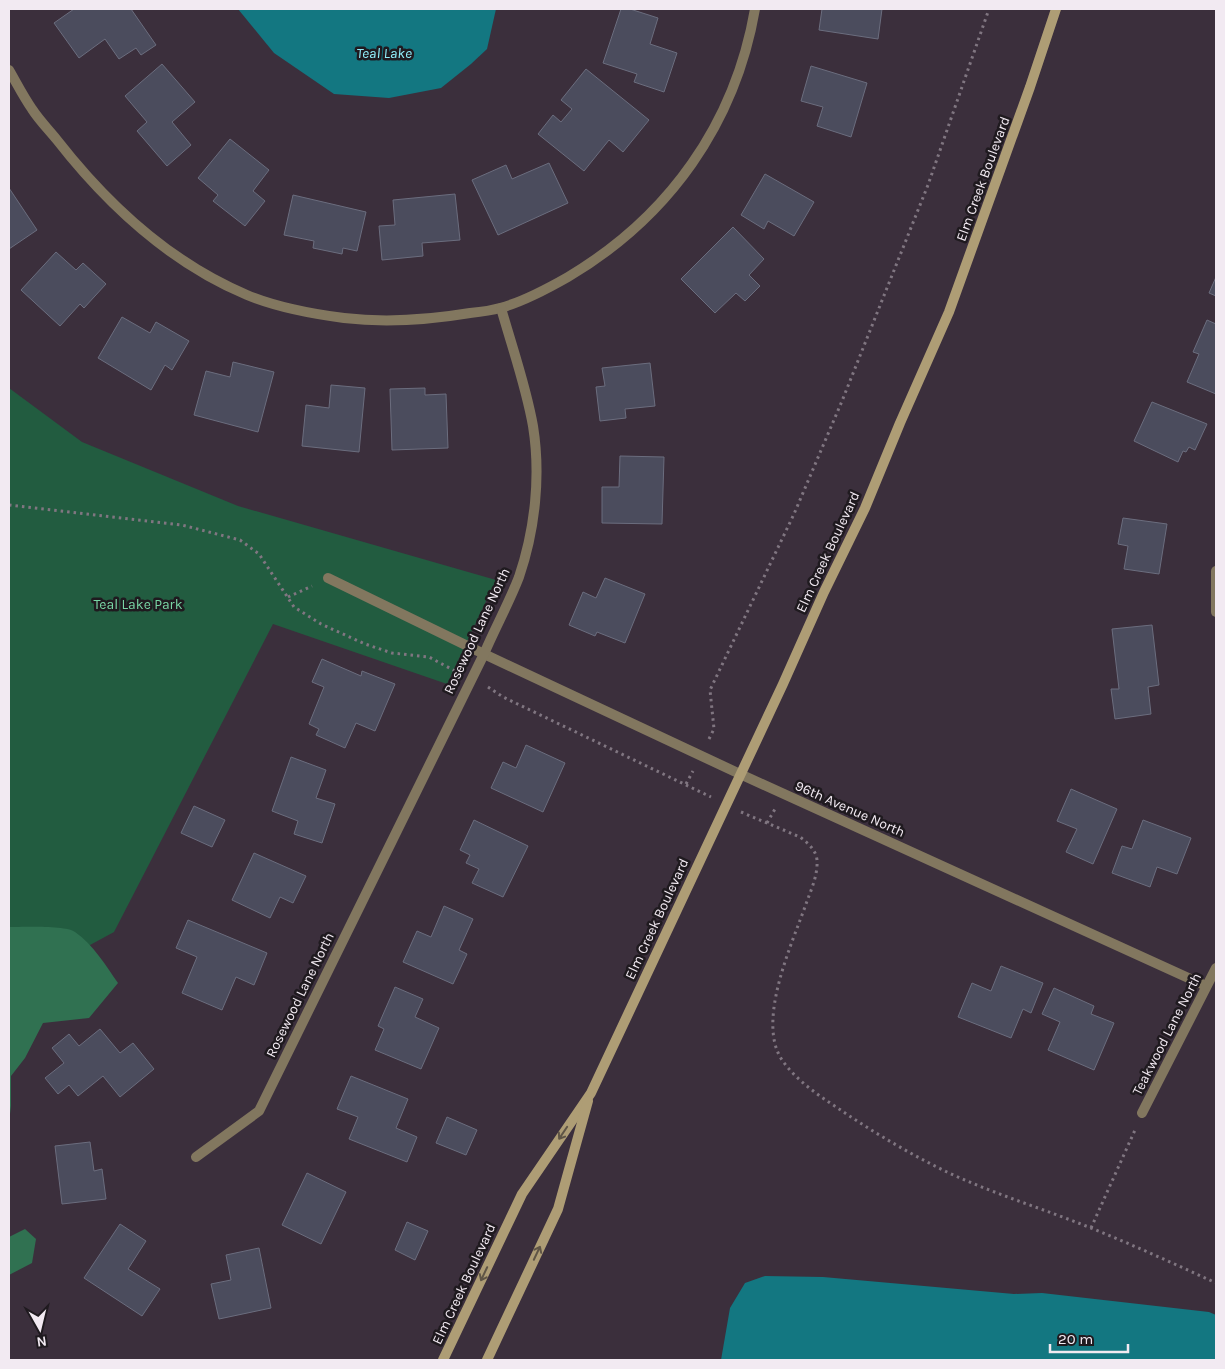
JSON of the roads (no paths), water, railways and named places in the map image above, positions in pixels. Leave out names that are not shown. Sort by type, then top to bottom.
[{"type":"main road","name":"Elm Creek Boulevard","points":[[443,1360],[522,1194],[591,1092],[864,508],[949,312],[1027,96],[1056,9]]},
{"type":"main road","name":"Elm Creek Boulevard","points":[[487,1360],[558,1209],[591,1092]]},
{"type":"street","points":[[9,70],[32,109],[89,178],[141,228],[192,267],[248,296],[308,313],[373,322],[436,319],[501,308],[548,289],[592,263],[630,232],[667,197],[698,158],[722,114],[742,68],[755,9]]},
{"type":"street","name":"Rosewood Lane North","points":[[196,1157],[259,1111],[484,654],[518,578],[530,535],[537,481],[533,427],[520,371],[501,308]]},
{"type":"street","points":[[1216,571],[1216,612]]},
{"type":"street","name":"96th Avenue North","points":[[328,578],[484,654],[740,774],[1206,986]]},
{"type":"street","name":"Teakwood Lane North","points":[[1142,1113],[1216,968]]},
{"type":"water","name":"Teal Lake","points":[[238,9],[496,9],[487,49],[471,64],[441,88],[389,98],[334,94],[274,53]]},
{"type":"water","points":[[765,1276],[823,1277],[1014,1294],[1042,1293],[1209,1312],[1216,1315],[1216,1360],[721,1360],[730,1308],[745,1283]]},
{"type":"park label","name":"Teal Lake Park","points":[[138,604]]}]
